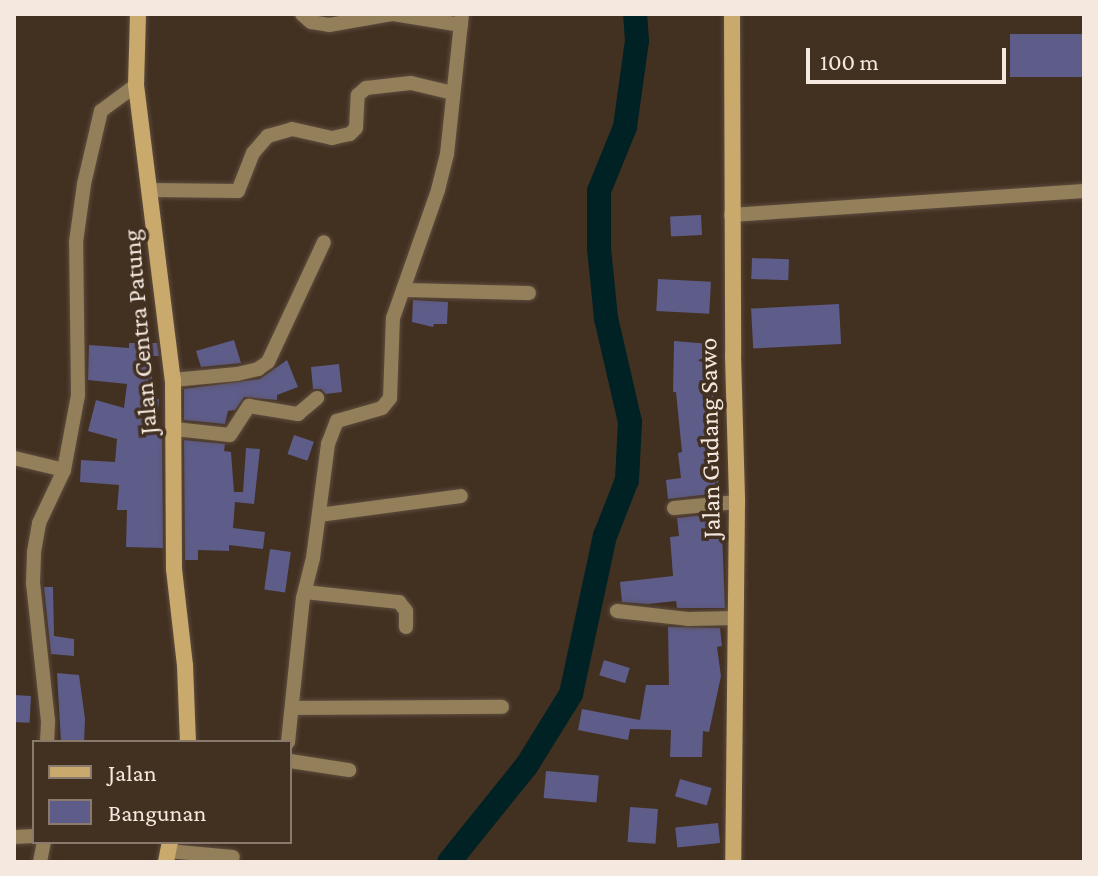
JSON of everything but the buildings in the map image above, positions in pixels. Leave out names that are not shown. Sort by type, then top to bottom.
[{"type":"street","name":"Jalan Centra Patung","points":[[138,14],[136,85],[173,380],[174,569],[185,665],[188,740]]},
{"type":"street","points":[[288,740],[305,592],[328,444],[337,421],[382,408],[390,398],[392,331],[447,154],[462,20],[393,14],[329,25],[311,22],[302,14]]},
{"type":"street","name":"Jalan Gudang Sawo","points":[[732,14],[731,215],[737,502],[733,862]]},
{"type":"street","points":[[151,190],[238,191],[253,153],[268,136],[292,129],[332,138],[350,134],[356,128],[358,95],[366,88],[411,83],[453,93]]},
{"type":"street","points":[[47,740],[48,721],[33,583],[34,552],[39,523],[64,470],[80,376],[76,242],[84,184],[101,111],[136,85]]},
{"type":"street","points":[[731,215],[1084,191]]},
{"type":"street","points":[[173,380],[237,374],[258,369],[268,362],[324,242]]},
{"type":"street","points":[[403,290],[529,293]]},
{"type":"street","points":[[175,429],[231,435],[249,406],[298,414],[317,398]]},
{"type":"street","points":[[14,458],[64,470]]},
{"type":"street","points":[[319,515],[461,496]]},
{"type":"street","points":[[674,508],[737,502]]},
{"type":"street","points":[[305,592],[399,602],[407,613],[406,627]]},
{"type":"street","points":[[617,611],[688,619],[736,618]]},
{"type":"street","points":[[293,708],[502,707]]},
{"type":"street","points":[[292,761],[349,770]]},
{"type":"street","points":[[168,852],[233,857]]},
{"type":"waterway","points":[[449,862],[527,765],[571,694],[605,536],[627,480],[630,422],[606,318],[599,248],[599,191],[625,127],[637,41],[635,14]]}]
